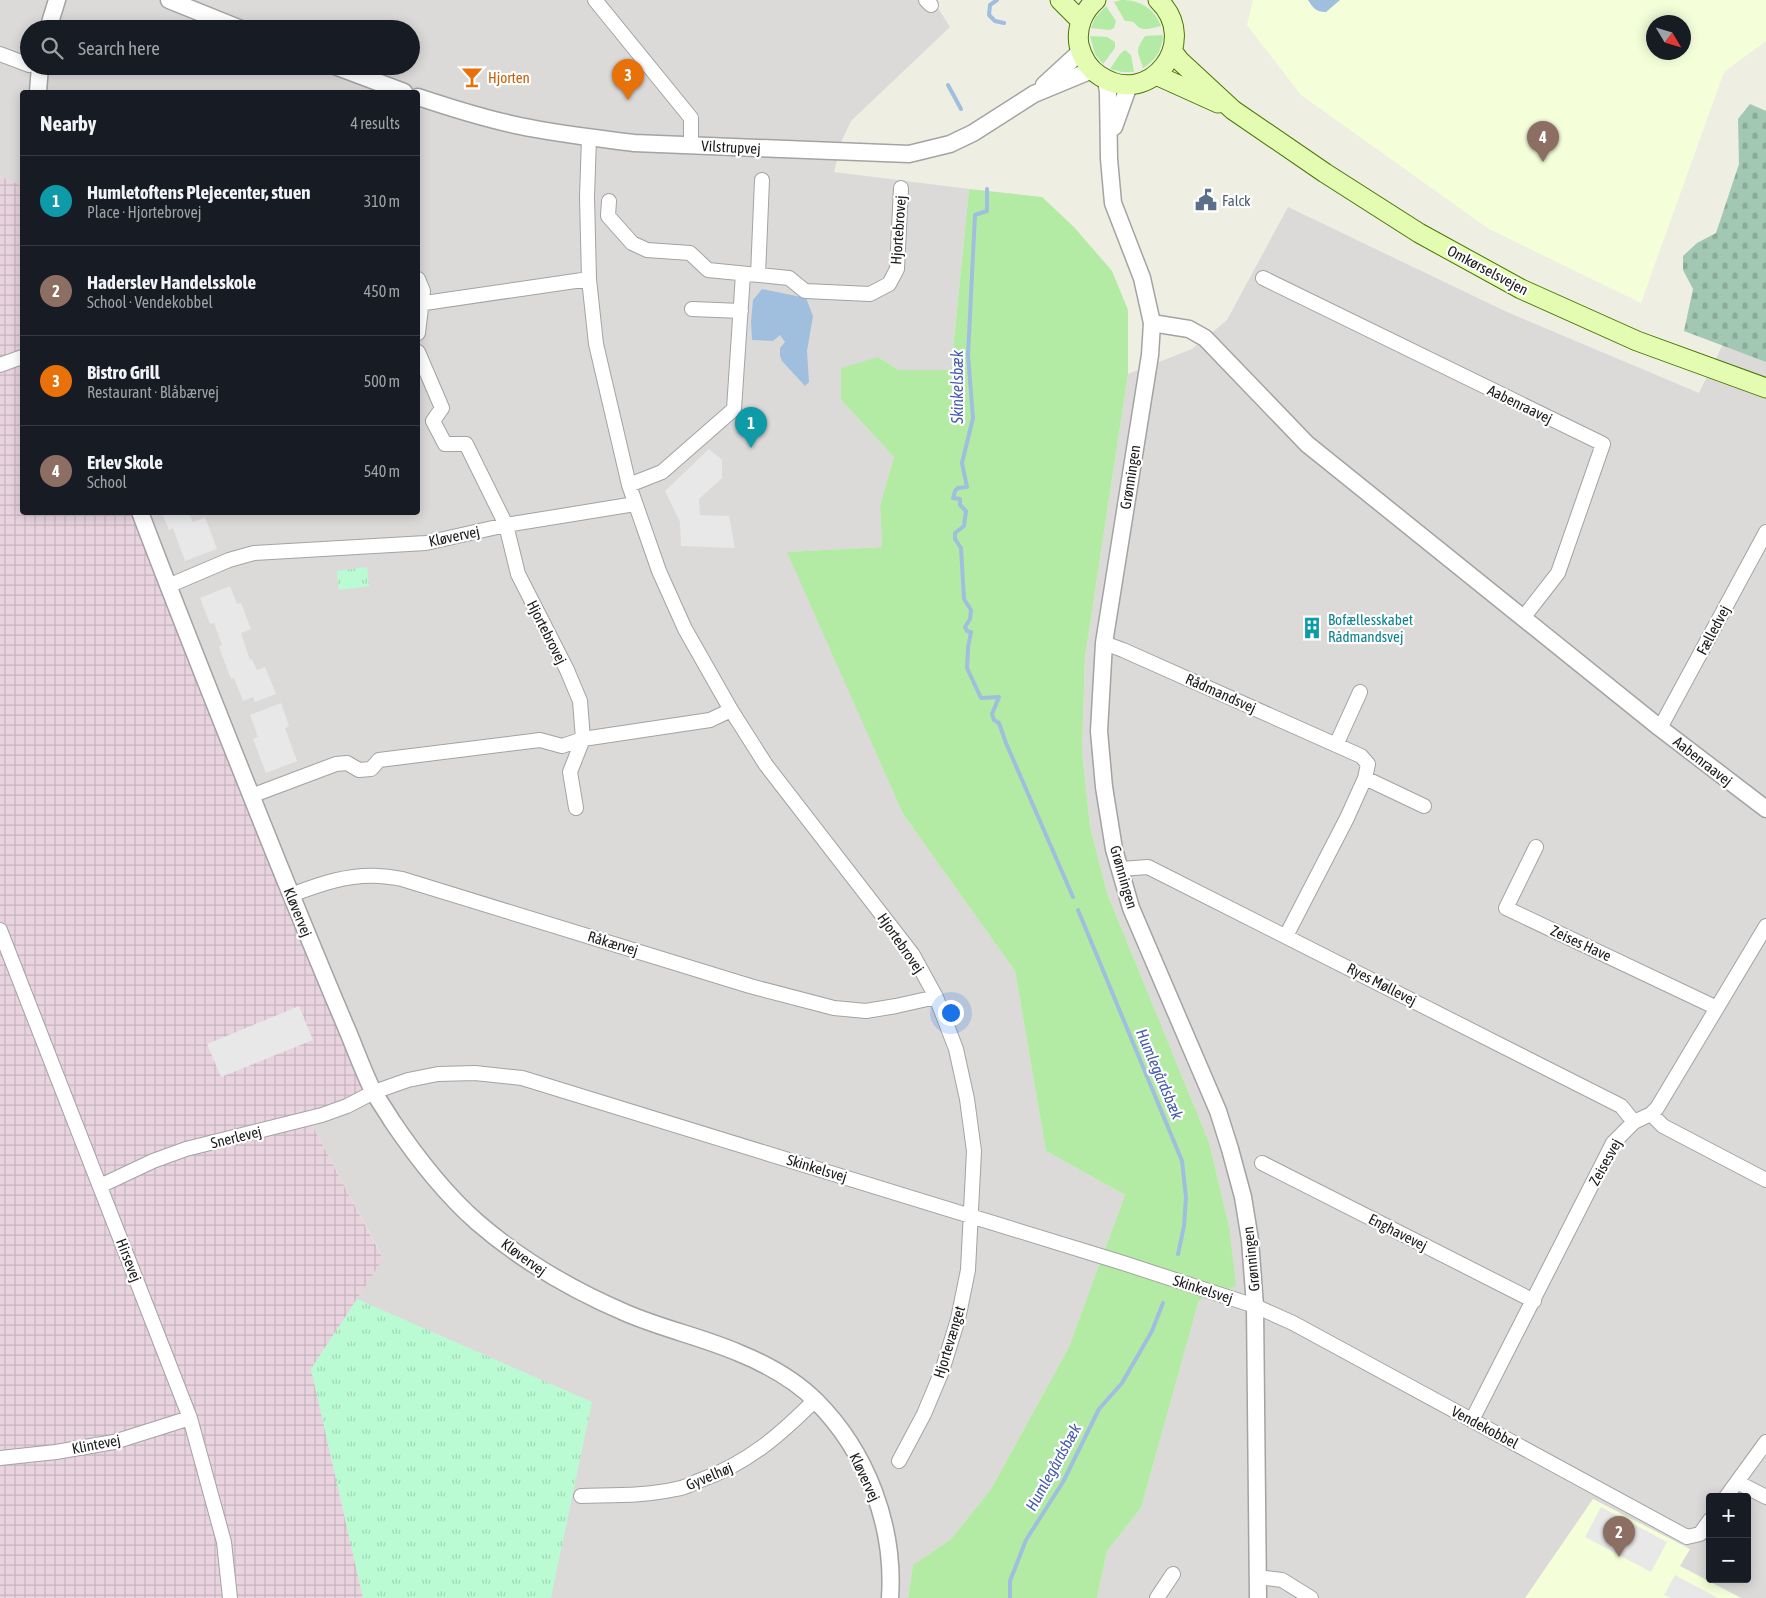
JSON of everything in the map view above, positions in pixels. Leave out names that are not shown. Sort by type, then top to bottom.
[{"type":"main road","points":[[1060,0],[1081,21]]},
{"type":"main road","points":[[1096,0],[1085,12],[1081,21],[1079,36],[1081,51],[1099,75],[1129,85],[1143,82],[1156,74],[1163,68],[1173,52],[1174,26],[1172,18],[1162,1]]},
{"type":"main road","name":"Omkørselsvejen","points":[[1173,52],[1180,61],[1233,110],[1325,174],[1419,233],[1521,288],[1636,341],[1766,388]]},
{"type":"main road","name":"Omkørselsvejen","points":[[1156,74],[1233,110]]},
{"type":"street","points":[[50,20],[56,0]]},
{"type":"street","points":[[169,0],[219,20]]},
{"type":"street","points":[[595,0],[691,118],[691,145]]},
{"type":"street","name":"Vilstrupvej","points":[[420,98],[457,110],[520,126],[589,138],[634,143],[909,154],[950,144],[973,133],[1034,94],[1081,51]]},
{"type":"street","points":[[0,54],[20,61]]},
{"type":"street","points":[[36,75],[38,90]]},
{"type":"street","points":[[358,75],[399,90]]},
{"type":"street","name":"Vilstrupvej","points":[[1034,94],[1099,75]]},
{"type":"street","name":"Grønningen","points":[[1099,75],[1108,92],[1109,146],[1114,203],[1142,278],[1152,323],[1150,355],[1104,643],[1099,731],[1104,787],[1114,849],[1132,908],[1218,1111],[1243,1197],[1250,1240],[1255,1306],[1258,1598]]},
{"type":"street","name":"Grønningen","points":[[1109,146],[1119,110],[1129,85]]},
{"type":"street","name":"Hjortebrovej","points":[[589,138],[587,197],[589,279],[596,344],[635,504],[659,571],[682,621],[731,710],[766,765],[913,955],[936,996],[956,1048],[967,1099],[974,1151],[971,1216]]},
{"type":"street","points":[[758,275],[762,180]]},
{"type":"street","name":"Hjortebrovej","points":[[609,201],[608,216],[632,243],[647,250],[690,253],[708,270],[789,278],[805,290],[870,294],[889,284],[897,269],[901,188]]},
{"type":"street","points":[[629,485],[662,472],[734,409],[743,274]]},
{"type":"street","name":"Aabenraavej","points":[[1263,278],[1603,444],[1558,572],[1523,618]]},
{"type":"street","points":[[420,283],[423,291],[420,303],[589,279]]},
{"type":"street","points":[[692,309],[741,311]]},
{"type":"street","name":"Aabenraavej","points":[[1152,323],[1189,329],[1204,338],[1307,444],[1660,728],[1766,809]]},
{"type":"street","name":"Hjortebrovej","points":[[420,357],[442,408],[433,420],[445,444],[466,444],[506,525],[518,574],[567,670],[580,700],[583,739],[570,772],[576,808]]},
{"type":"street","points":[[0,364],[20,358]]},
{"type":"street","points":[[506,525],[635,504]]},
{"type":"street","name":"Kløvervej","points":[[141,515],[251,796],[374,1092],[408,1145],[440,1185],[476,1221],[516,1253],[553,1278],[629,1314],[739,1353],[771,1368],[815,1400],[845,1436],[869,1479],[887,1532],[892,1574],[890,1598]]},
{"type":"street","name":"Kløvervej","points":[[168,586],[229,560],[254,553],[426,543],[506,525]]},
{"type":"street","name":"Fælledvej","points":[[1660,728],[1766,532]]},
{"type":"street","name":"Rådmandsvej","points":[[1104,643],[1361,756],[1368,764],[1366,778]]},
{"type":"street","points":[[1336,745],[1360,692]]},
{"type":"street","points":[[251,796],[336,764],[347,763],[359,770],[371,769],[379,760],[540,740],[562,746],[583,739],[710,720],[731,710]]},
{"type":"street","points":[[1286,936],[1366,778],[1424,806]]},
{"type":"street","name":"Zeises Have","points":[[1536,846],[1506,908],[1717,1008]]},
{"type":"street","name":"Ryes Møllevej","points":[[1120,869],[1148,867],[1621,1106],[1634,1122]]},
{"type":"street","name":"Råkærvej","points":[[292,895],[322,882],[354,876],[402,879],[750,986],[834,1008],[866,1011],[936,996]]},
{"type":"street","name":"Zeisesvej","points":[[1472,1420],[1613,1142],[1634,1122],[1651,1114],[1657,1108],[1766,926]]},
{"type":"street","name":"Hirsevej","points":[[1,937],[190,1418],[224,1542],[230,1598]]},
{"type":"street","name":"Skinkelsvej","points":[[374,1092],[408,1080],[438,1074],[475,1073],[522,1078],[1120,1262],[1255,1306]]},
{"type":"street","name":"Snerlevej","points":[[100,1186],[153,1161],[186,1150],[322,1115],[347,1106],[374,1092]]},
{"type":"street","points":[[1651,1114],[1664,1126],[1766,1180]]},
{"type":"street","name":"Enghavevej","points":[[1262,1163],[1534,1301]]},
{"type":"street","name":"Hjortevænget","points":[[899,1461],[924,1414],[942,1371],[958,1319],[968,1270],[971,1216]]},
{"type":"street","name":"Vendekobbel","points":[[1255,1306],[1293,1323],[1687,1536],[1700,1534],[1706,1526]]},
{"type":"street","name":"Gyvelhøj","points":[[581,1496],[637,1495],[678,1489],[724,1472],[760,1450],[787,1428],[815,1400]]},
{"type":"street","name":"Klintevej","points":[[0,1458],[56,1452],[114,1442],[190,1418]]},
{"type":"street","points":[[1729,1493],[1766,1442]]},
{"type":"street","points":[[1737,1482],[1766,1497]]},
{"type":"street","points":[[1156,1598],[1173,1574]]},
{"type":"street","points":[[1257,1577],[1282,1580],[1311,1598]]},
{"type":"shaded area","points":[[0,0],[933,0],[950,27],[851,121],[842,140],[834,172],[969,189],[951,370],[899,370],[878,357],[841,400],[894,457],[880,505],[882,547],[788,552],[903,814],[1015,971],[1046,1151],[1125,1195],[1068,1349],[991,1489],[951,1539],[913,1565],[908,1598],[363,1598],[311,1369],[383,1258],[312,1125],[149,515],[420,515],[420,90],[20,90],[20,185],[0,176]]},
{"type":"shaded area","points":[[1253,0],[1766,0],[1766,41],[1724,72],[1641,303],[1489,229],[1301,95],[1247,25]]},
{"type":"shaded area","points":[[0,176],[20,185],[20,515],[149,515],[371,1086],[312,1125],[383,1259],[311,1369],[363,1598],[0,1598]]},
{"type":"shaded area","points":[[1288,207],[1507,312],[1699,393],[1766,257],[1766,1598],[1097,1598],[1107,1551],[1141,1508],[1199,1300],[1229,1226],[1209,1142],[1107,893],[1090,826],[1082,751],[1085,657],[1128,374],[1192,349],[1227,320]]},
{"type":"shaded area","points":[[709,449],[722,460],[722,478],[699,499],[700,515],[729,516],[735,548],[681,546],[680,522],[665,491]]},
{"type":"shaded area","points":[[163,515],[190,515],[193,522],[205,517],[217,549],[185,561],[173,528],[169,530]]},
{"type":"shaded area","points":[[230,586],[237,604],[241,603],[251,629],[241,633],[250,660],[252,659],[257,670],[265,667],[276,694],[255,702],[253,697],[243,701],[234,678],[231,679],[219,647],[222,645],[214,623],[210,624],[200,598]]},
{"type":"shaded area","points":[[281,703],[289,726],[285,728],[297,761],[266,773],[253,739],[258,737],[250,715]]},
{"type":"shaded area","points":[[299,1006],[313,1040],[221,1077],[207,1044]]},
{"type":"shaded area","points":[[1593,1499],[1690,1549],[1680,1566],[1706,1580],[1706,1583],[1712,1583],[1741,1598],[1525,1598]]},
{"type":"shaded area","points":[[1601,1507],[1667,1542],[1651,1572],[1585,1537]]},
{"type":"shaded area","points":[[1675,1575],[1718,1598],[1671,1598],[1664,1595]]},
{"type":"green space","points":[[1128,0],[1146,6],[1154,14],[1161,26],[1142,29],[1133,22],[1125,21],[1114,2]]},
{"type":"green space","points":[[1106,6],[1116,21],[1114,28],[1110,30],[1091,28],[1095,18]]},
{"type":"green space","points":[[1163,35],[1158,54],[1143,68],[1138,49],[1145,36]]},
{"type":"green space","points":[[1090,36],[1107,37],[1115,42],[1115,48],[1103,64],[1095,54]]},
{"type":"green space","points":[[1125,50],[1131,55],[1134,72],[1110,69],[1120,54]]},
{"type":"green space","points":[[1750,104],[1766,111],[1766,362],[1684,331],[1693,289],[1683,270],[1683,256],[1697,243],[1716,233],[1739,164],[1738,119]]},
{"type":"green space","points":[[969,189],[1042,197],[1074,227],[1112,271],[1128,310],[1128,374],[1085,657],[1082,751],[1090,826],[1107,893],[1209,1142],[1229,1226],[1236,1286],[1199,1300],[1141,1508],[1107,1551],[1097,1598],[908,1598],[913,1565],[951,1539],[991,1489],[1068,1349],[1125,1195],[1046,1151],[1015,971],[903,814],[787,552],[882,547],[880,505],[894,457],[841,400],[841,368],[878,357],[899,370],[951,370]]},
{"type":"green space","points":[[367,567],[369,586],[339,590],[337,571]]},
{"type":"green space","points":[[357,1299],[592,1402],[551,1598],[363,1598],[311,1369]]},
{"type":"water","points":[[1308,0],[1340,0],[1326,12],[1315,9]]},
{"type":"water","points":[[762,289],[806,298],[813,316],[807,351],[809,382],[805,386],[782,361],[780,348],[785,342],[780,335],[773,341],[752,340],[753,300]]},
{"type":"waterway","name":"Skinkelsbæk","points":[[997,0],[990,5],[989,15],[995,21],[1004,23]]},
{"type":"waterway","name":"Skinkelsbæk","points":[[948,85],[961,109]]},
{"type":"waterway","name":"Skinkelsbæk","points":[[987,189],[987,211],[975,215],[968,355],[973,418],[962,463],[967,487],[958,488],[953,498],[960,499],[960,505],[966,511],[964,526],[955,533],[955,539],[961,548],[964,599],[971,610],[970,619],[965,627],[967,631],[971,632],[967,668],[981,698],[999,697],[992,714],[994,720],[999,723],[1073,897]]},
{"type":"waterway","name":"Humlegårdsbæk","points":[[1078,910],[1182,1161],[1186,1197],[1184,1226],[1178,1254]]},
{"type":"waterway","name":"Humlegårdsbæk","points":[[1010,1598],[1010,1581],[1026,1540],[1063,1482],[1099,1409],[1122,1383],[1152,1331],[1163,1303]]},
{"type":"place","name":"Hjorten","points":[[472,77]]},
{"type":"place","name":"Bistro Grill","points":[[628,100]]},
{"type":"place","name":"Erlev Skole","points":[[1543,162]]},
{"type":"place","name":"Falck","points":[[1206,200]]},
{"type":"place","name":"Humletoftens Plejecenter, stuen","points":[[751,448]]},
{"type":"place","name":"Bofællesskabet Rådmandsvej","points":[[1312,628]]},
{"type":"place","name":"Haderslev Handelsskole","points":[[1619,1557]]}]
